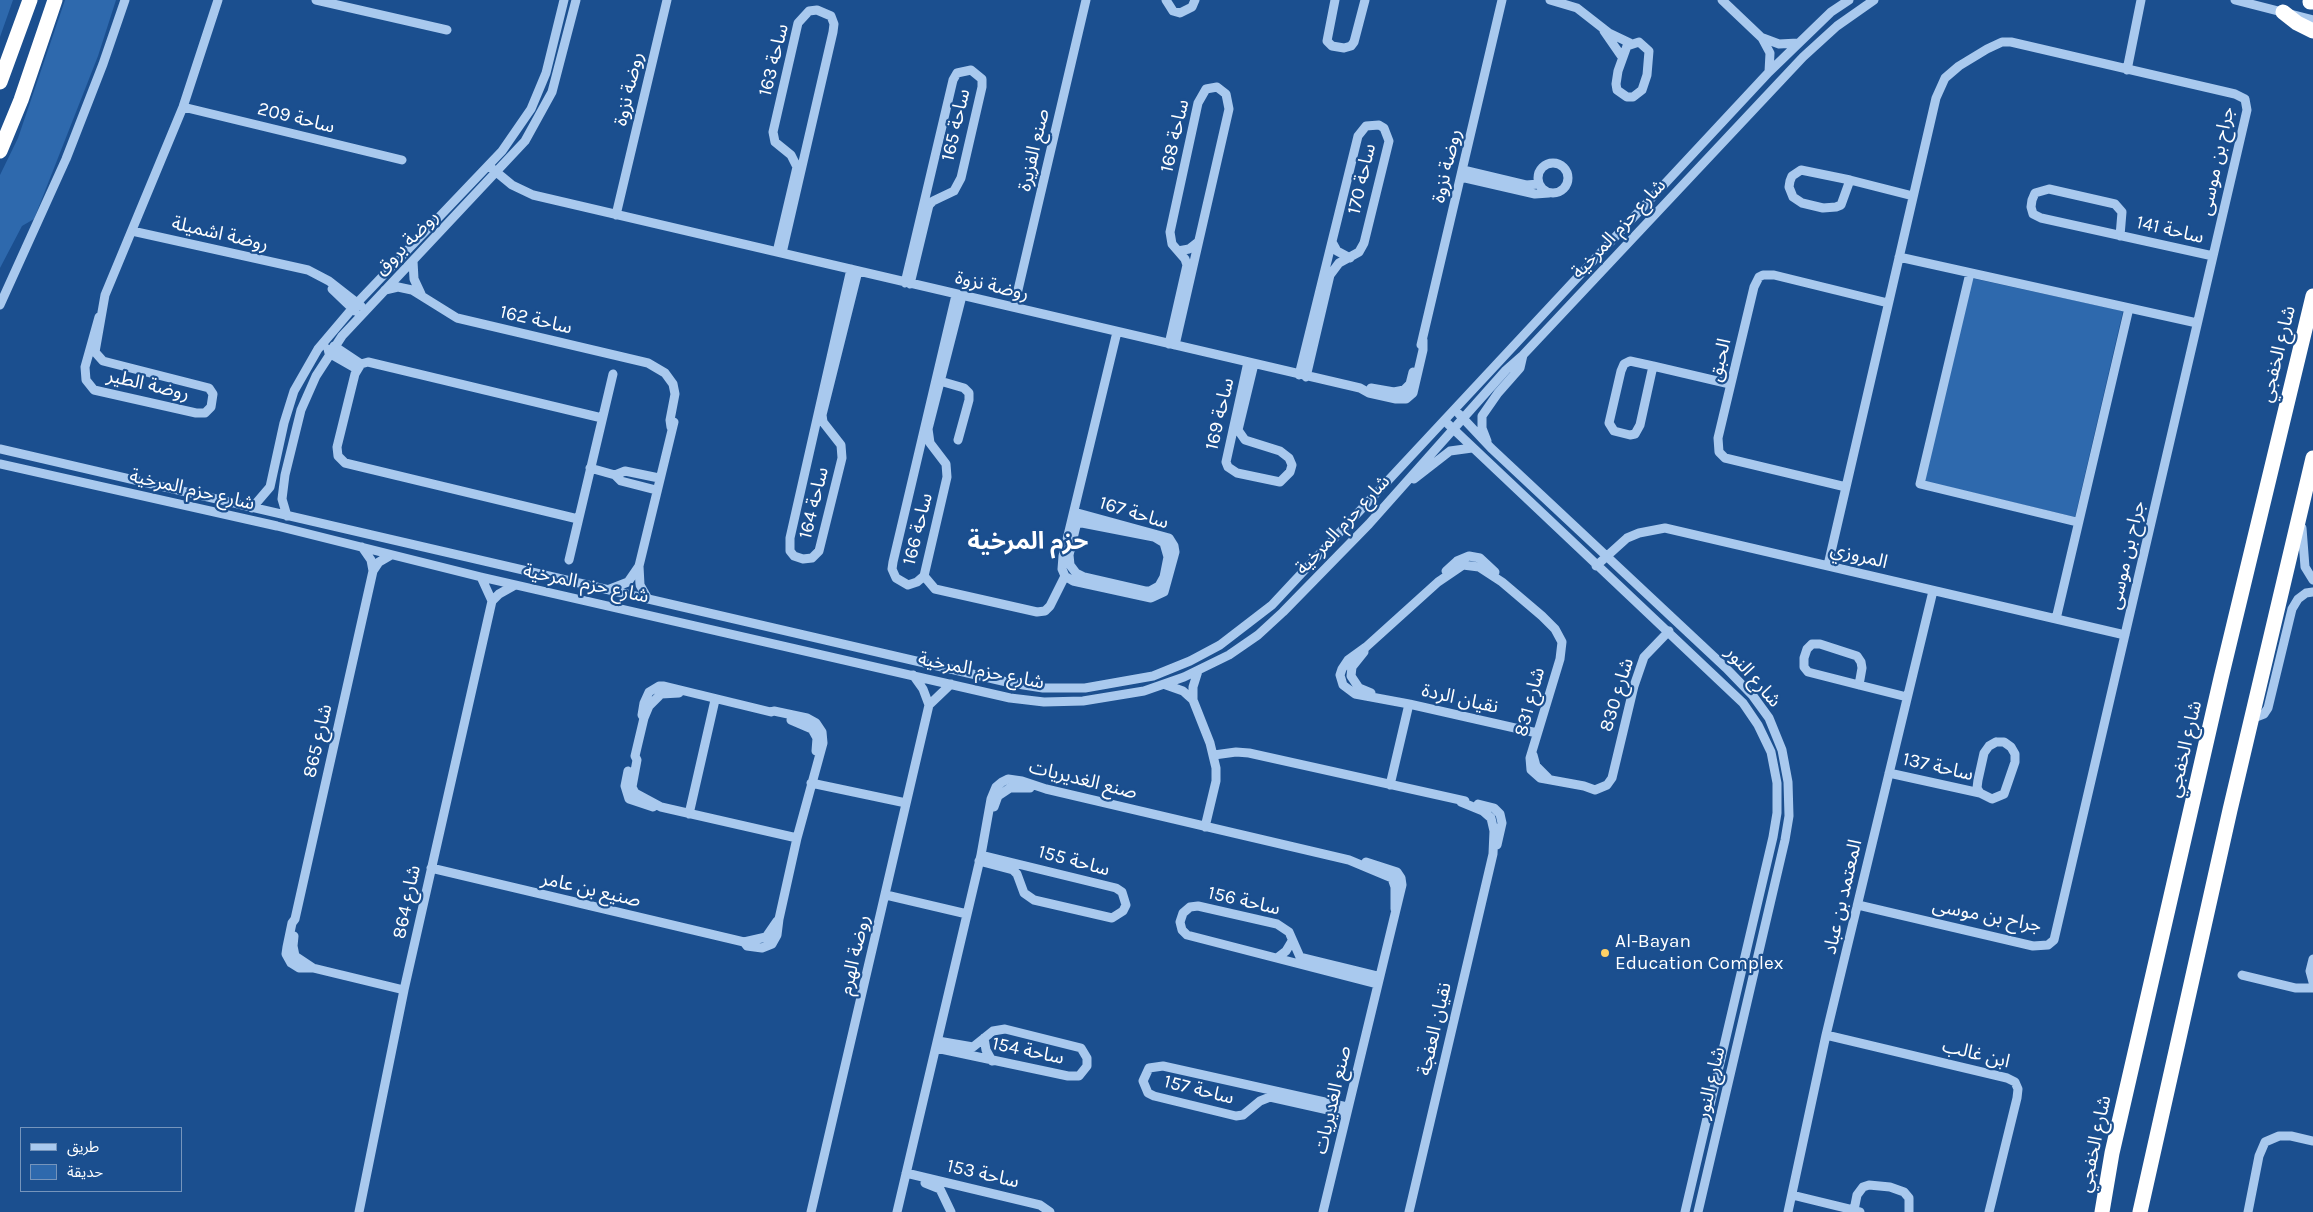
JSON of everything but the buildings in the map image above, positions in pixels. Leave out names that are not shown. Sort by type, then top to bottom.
[{"type":"highway","points":[[0,82],[30,0]]},
{"type":"highway","points":[[0,151],[55,0]]},
{"type":"highway","points":[[2283,12],[2297,23],[2313,31]]},
{"type":"highway","name":"شارع الخفجي","points":[[2102,1212],[2112,1153],[2223,668],[2313,296]]},
{"type":"highway","points":[[2140,1212],[2251,719],[2313,458]]},
{"type":"street","points":[[0,305],[66,159],[103,64],[125,0]]},
{"type":"street","name":"روضة الطير","points":[[99,317],[85,374],[86,380],[94,390],[196,414],[205,413],[213,401],[213,394],[209,388],[200,384],[101,360],[95,352],[99,317],[105,295],[183,107],[218,0]]},
{"type":"street","points":[[316,0],[447,30]]},
{"type":"street","name":"روضة بروق","points":[[252,508],[266,494],[270,487],[284,423],[294,391],[304,370],[331,332],[355,305],[489,166],[507,145],[531,109],[546,73],[564,0]]},
{"type":"street","name":"روضة بروق","points":[[287,516],[282,499],[282,488],[296,429],[307,394],[331,350],[363,313],[525,141],[552,92],[576,0]]},
{"type":"street","name":"روضة نزوة","points":[[616,215],[667,0]]},
{"type":"street","name":"صنع الفزيرة","points":[[1014,307],[1086,0]]},
{"type":"street","points":[[1166,0],[1173,11],[1180,13],[1192,7],[1195,0]]},
{"type":"street","points":[[1335,0],[1326,41],[1332,46],[1344,48],[1351,46],[1354,42],[1365,0]]},
{"type":"street","name":"روضة نزوة","points":[[489,166],[496,173],[525,192],[959,296],[1014,307],[1302,376],[1360,388],[1369,393],[1396,399],[1406,399],[1410,396],[1417,380],[1423,340],[1502,0]]},
{"type":"street","points":[[1550,0],[1577,8],[1603,28],[1630,43],[1644,44],[1650,56],[1642,90],[1633,97],[1622,94],[1616,84],[1622,56],[1630,43]]},
{"type":"street","points":[[1722,0],[1762,38],[1770,53],[1769,72]]},
{"type":"street","name":"شارع حزم المرخية","points":[[0,449],[1011,684],[1043,688],[1085,688],[1153,676],[1190,661],[1220,645],[1272,605],[1769,72],[1831,12],[1849,0]]},
{"type":"street","name":"شارع حزم المرخية","points":[[0,464],[277,526],[480,577],[1010,698],[1044,702],[1083,701],[1122,696],[1165,684],[1198,671],[1229,655],[1258,635],[1289,606],[1396,493],[1452,428],[1803,57],[1837,26],[1874,0]]},
{"type":"street","points":[[2235,0],[2313,20]]},
{"type":"street","points":[[2127,70],[2142,1]]},
{"type":"street","name":"ساحة 163","points":[[816,10],[831,16],[834,24],[779,253],[796,176],[795,160],[775,142],[774,126],[798,23],[802,16],[816,10]]},
{"type":"street","points":[[1603,28],[1622,56]]},
{"type":"street","points":[[1762,38],[1779,44],[1798,43]]},
{"type":"street","name":"جراح بن موسى","points":[[1828,565],[1913,196],[1941,86],[1959,66],[1986,49],[2002,42],[2019,43],[2235,94],[2245,99],[2247,104],[2213,256],[2054,940],[2048,945],[2033,946],[1858,905]]},
{"type":"street","name":"ساحة 165","points":[[970,70],[982,79],[982,87],[961,178],[958,186],[948,194],[933,200],[929,205],[908,284],[952,80],[957,73],[970,70]]},
{"type":"street","name":"ساحة 168","points":[[1217,87],[1226,94],[1229,109],[1172,345],[1187,271],[1187,262],[1170,240],[1170,232],[1198,103],[1206,89],[1217,87]]},
{"type":"street","name":"ساحة 209","points":[[183,107],[402,160]]},
{"type":"street","name":"ساحة 170","points":[[1379,125],[1388,134],[1387,148],[1364,242],[1359,252],[1335,266],[1330,274],[1302,376],[1358,136],[1366,126],[1379,125]]},
{"type":"street","points":[[786,150],[798,150],[806,144]]},
{"type":"street","points":[[1462,173],[1536,194],[1549,193],[1560,191],[1565,187],[1568,176],[1562,166],[1552,163],[1546,164],[1538,173],[1539,184],[1549,193]]},
{"type":"street","points":[[1850,180],[1841,204],[1830,208],[1797,201],[1793,197],[1789,186],[1792,176],[1796,172],[1807,169],[1913,196]]},
{"type":"street","points":[[1462,173],[1526,185],[1539,184]]},
{"type":"street","name":"ساحة 165","points":[[929,181],[937,190],[948,194]]},
{"type":"street","name":"ساحة 141","points":[[2120,236],[2122,212],[2115,204],[2049,189],[2035,193],[2032,200],[2033,214],[2041,218],[2120,236],[2213,256]]},
{"type":"street","name":"روضة اشميلة","points":[[132,231],[308,270],[329,281],[363,313]]},
{"type":"street","points":[[1178,251],[1189,249],[1198,242]]},
{"type":"street","points":[[1332,242],[1337,251],[1350,258]]},
{"type":"street","points":[[1899,257],[2197,323]]},
{"type":"street","points":[[413,261],[414,279],[423,296]]},
{"type":"street","name":"ساحة 164","points":[[855,270],[822,415],[823,422],[841,446],[842,458],[819,551],[812,558],[803,559],[794,556],[788,546],[855,270]]},
{"type":"street","points":[[1970,273],[1920,484],[2077,522]]},
{"type":"street","name":"الحبق","points":[[1846,487],[1729,460],[1721,456],[1717,446],[1718,438],[1730,384],[1754,287],[1756,281],[1762,275],[1774,276],[1888,303]]},
{"type":"street","name":"ساحة 162","points":[[385,290],[405,288],[423,296],[457,318],[664,366],[673,373],[678,382],[679,400],[639,566],[640,585],[648,599]]},
{"type":"street","name":"ساحة 166","points":[[959,296],[927,435],[946,464],[947,477],[924,576],[917,582],[908,584],[899,581],[892,569],[918,456],[959,296]]},
{"type":"street","points":[[355,305],[328,346],[331,350],[359,367]]},
{"type":"street","points":[[2056,619],[2128,308]]},
{"type":"street","name":"ساحة 167","points":[[1076,517],[1154,538],[1164,543],[1168,557],[1159,586],[1150,591],[1145,591],[1084,577],[1076,573],[1070,564],[1069,555],[1076,517],[1119,332]]},
{"type":"street","points":[[1491,448],[1482,428],[1482,416],[1498,393],[1520,368],[1523,355]]},
{"type":"street","points":[[85,374],[101,360]]},
{"type":"street","points":[[1654,366],[1638,431],[1630,435],[1614,432],[1608,423],[1624,364],[1630,361],[1654,366],[1730,384]]},
{"type":"street","points":[[578,519],[342,462],[338,456],[337,448],[359,367],[368,362],[602,418]]},
{"type":"street","name":"ساحة 169","points":[[1251,363],[1238,425],[1239,434],[1249,442],[1286,454],[1292,465],[1286,478],[1277,482],[1232,471],[1226,462],[1228,447],[1251,363]]},
{"type":"street","points":[[569,560],[612,374]]},
{"type":"street","points":[[940,380],[964,388],[968,394],[969,400],[958,440]]},
{"type":"street","name":"شارع النور","points":[[1455,410],[1491,448],[1726,668],[1753,696],[1769,718],[1782,750],[1788,782],[1789,816],[1785,840],[1698,1212]]},
{"type":"street","name":"شارع النور","points":[[1444,421],[1596,566],[1669,631],[1743,703],[1758,725],[1771,752],[1777,783],[1777,813],[1773,837],[1685,1212]]},
{"type":"street","points":[[813,437],[823,433],[833,434]]},
{"type":"street","points":[[1228,447],[1249,442]]},
{"type":"street","points":[[1396,493],[1440,456],[1456,449],[1472,448]]},
{"type":"street","points":[[918,456],[936,450]]},
{"type":"street","points":[[590,468],[615,475],[621,480],[656,490]]},
{"type":"street","points":[[615,475],[625,471],[659,478]]},
{"type":"street","points":[[2302,504],[2302,554],[2305,566],[2313,580]]},
{"type":"street","name":"ساحة 167","points":[[924,576],[935,589],[1037,612],[1050,606],[1065,576],[1062,563],[1076,517]]},
{"type":"street","name":"ساحة 167","points":[[1065,576],[1073,581],[1155,597],[1164,592],[1174,558],[1174,546],[1169,538],[1076,517]]},
{"type":"street","name":"المروزي","points":[[1596,566],[1627,538],[1639,533],[1665,528],[2125,635]]},
{"type":"street","points":[[362,547],[371,560],[373,571]]},
{"type":"street","points":[[373,571],[379,562],[391,555]]},
{"type":"street","name":"نقيان الردة","points":[[1537,733],[1376,696],[1359,688],[1351,676],[1352,667],[1366,647],[1438,582],[1458,568],[1471,564],[1479,566],[1502,582],[1540,616]]},
{"type":"street","name":"ساحة 162","points":[[608,589],[628,582],[639,566]]},
{"type":"street","name":"شارع 865","points":[[373,571],[295,919],[293,951],[298,960],[313,968],[404,990]]},
{"type":"street","points":[[480,577],[492,601],[499,594],[515,585]]},
{"type":"street","name":"المعتمد بن عباد","points":[[1788,1212],[1826,1035],[1933,590]]},
{"type":"street","points":[[2251,719],[2264,714],[2268,708],[2292,609],[2298,599],[2306,593],[2313,592]]},
{"type":"street","name":"شارع 864","points":[[359,1212],[404,990],[492,601]]},
{"type":"street","name":"شارع 831","points":[[1533,753],[1558,661],[1555,639],[1540,616]]},
{"type":"street","name":"شارع 830","points":[[1533,753],[1530,758],[1531,770],[1538,777],[1584,786],[1596,784],[1604,779],[1618,748],[1644,657],[1669,631]]},
{"type":"street","points":[[1859,685],[1862,662],[1857,656],[1820,644],[1812,644],[1807,649],[1804,667],[1808,672],[1859,685],[1907,697]]},
{"type":"street","points":[[1198,671],[1193,687],[1193,700],[1214,755],[1216,781],[1205,827]]},
{"type":"street","points":[[913,675],[923,689],[929,705],[950,684]]},
{"type":"street","points":[[1165,684],[1184,691],[1193,700]]},
{"type":"street","name":"صنيع بن عامر","points":[[431,868],[744,942],[766,937],[779,919],[797,838],[823,737],[816,723],[773,711],[692,694],[671,692],[661,694],[652,701],[644,718],[635,756],[630,766],[626,793],[629,799],[635,803],[661,807],[797,838]]},
{"type":"street","points":[[689,814],[715,700]]},
{"type":"street","points":[[1390,785],[1409,704]]},
{"type":"street","name":"روضة الهرم","points":[[811,1212],[929,705]]},
{"type":"street","name":"ساحة 137","points":[[1889,773],[1980,794],[1992,799],[2004,794],[2008,788],[2015,754],[2011,747],[2004,742],[1996,742],[1989,746],[1984,753],[1977,788],[1980,794]]},
{"type":"street","name":"نقيان العفجة","points":[[1214,755],[1236,752],[1249,753],[1390,785],[1461,802],[1483,811],[1491,818],[1494,831],[1493,854],[1409,1212]]},
{"type":"street","name":"صنع الغديريات","points":[[898,1212],[991,811],[991,799],[996,787],[1008,779],[1349,860],[1392,878],[1396,887],[1395,908],[1346,1110],[1324,1212]]},
{"type":"street","points":[[811,783],[906,803]]},
{"type":"street","name":"ساحة 155","points":[[980,858],[1036,867],[1116,888],[1122,892],[1125,898],[1123,911],[1112,918],[1034,900],[1024,893],[1021,882],[1013,870],[980,858]]},
{"type":"street","points":[[1021,882],[1036,867]]},
{"type":"street","points":[[886,895],[966,914]]},
{"type":"street","name":"ساحة 156","points":[[1198,906],[1278,924],[1288,930],[1297,953],[1304,958],[1378,980],[1277,958],[1187,935],[1182,930],[1180,922],[1183,913],[1190,907],[1198,906]]},
{"type":"street","points":[[1277,958],[1286,951],[1292,941]]},
{"type":"street","points":[[2313,959],[2310,971],[2313,982]]},
{"type":"street","points":[[2242,974],[2296,988],[2313,988]]},
{"type":"street","name":"ساحة 154","points":[[1005,1029],[1074,1045],[1081,1048],[1087,1058],[1084,1073],[1073,1077],[992,1061],[937,1044],[969,1048],[975,1046],[992,1030],[1005,1029]]},
{"type":"street","name":"ابن غالب","points":[[1826,1035],[2007,1078],[2015,1082],[2018,1089],[2017,1098],[1989,1212]]},
{"type":"street","points":[[984,1038],[986,1050],[992,1061]]},
{"type":"street","name":"ساحة 157","points":[[1163,1066],[1250,1085],[1346,1110],[1267,1097],[1243,1115],[1236,1116],[1154,1096],[1148,1093],[1143,1081],[1149,1068],[1163,1066]]},
{"type":"street","points":[[1250,1085],[1255,1094],[1256,1104]]},
{"type":"street","points":[[1703,1131],[1716,1134]]},
{"type":"street","points":[[2248,1212],[2259,1156],[2265,1142],[2285,1136],[2313,1141]]},
{"type":"street","name":"ساحة 153","points":[[906,1176],[961,1185],[1040,1205],[1050,1212]]},
{"type":"street","name":"ساحة 153","points":[[906,1176],[936,1186],[946,1198],[951,1212]]},
{"type":"street","points":[[946,1198],[961,1185]]},
{"type":"street","points":[[1792,1195],[1857,1211],[1860,1190],[1869,1185],[1890,1187],[1904,1192],[1909,1198],[1908,1212]]},
{"type":"green space","points":[[0,0],[13,0],[0,37]]},
{"type":"green space","points":[[65,0],[116,0],[98,56],[34,219],[22,226],[0,268],[0,175],[18,138]]},
{"type":"green space","points":[[1971,278],[2123,311],[2075,517],[1923,481]]},
{"type":"place","name":"Al-Bayan Education Complex","points":[[1605,953]]},
{"type":"district","name":"حزم المرخية","points":[[1028,542]]}]
